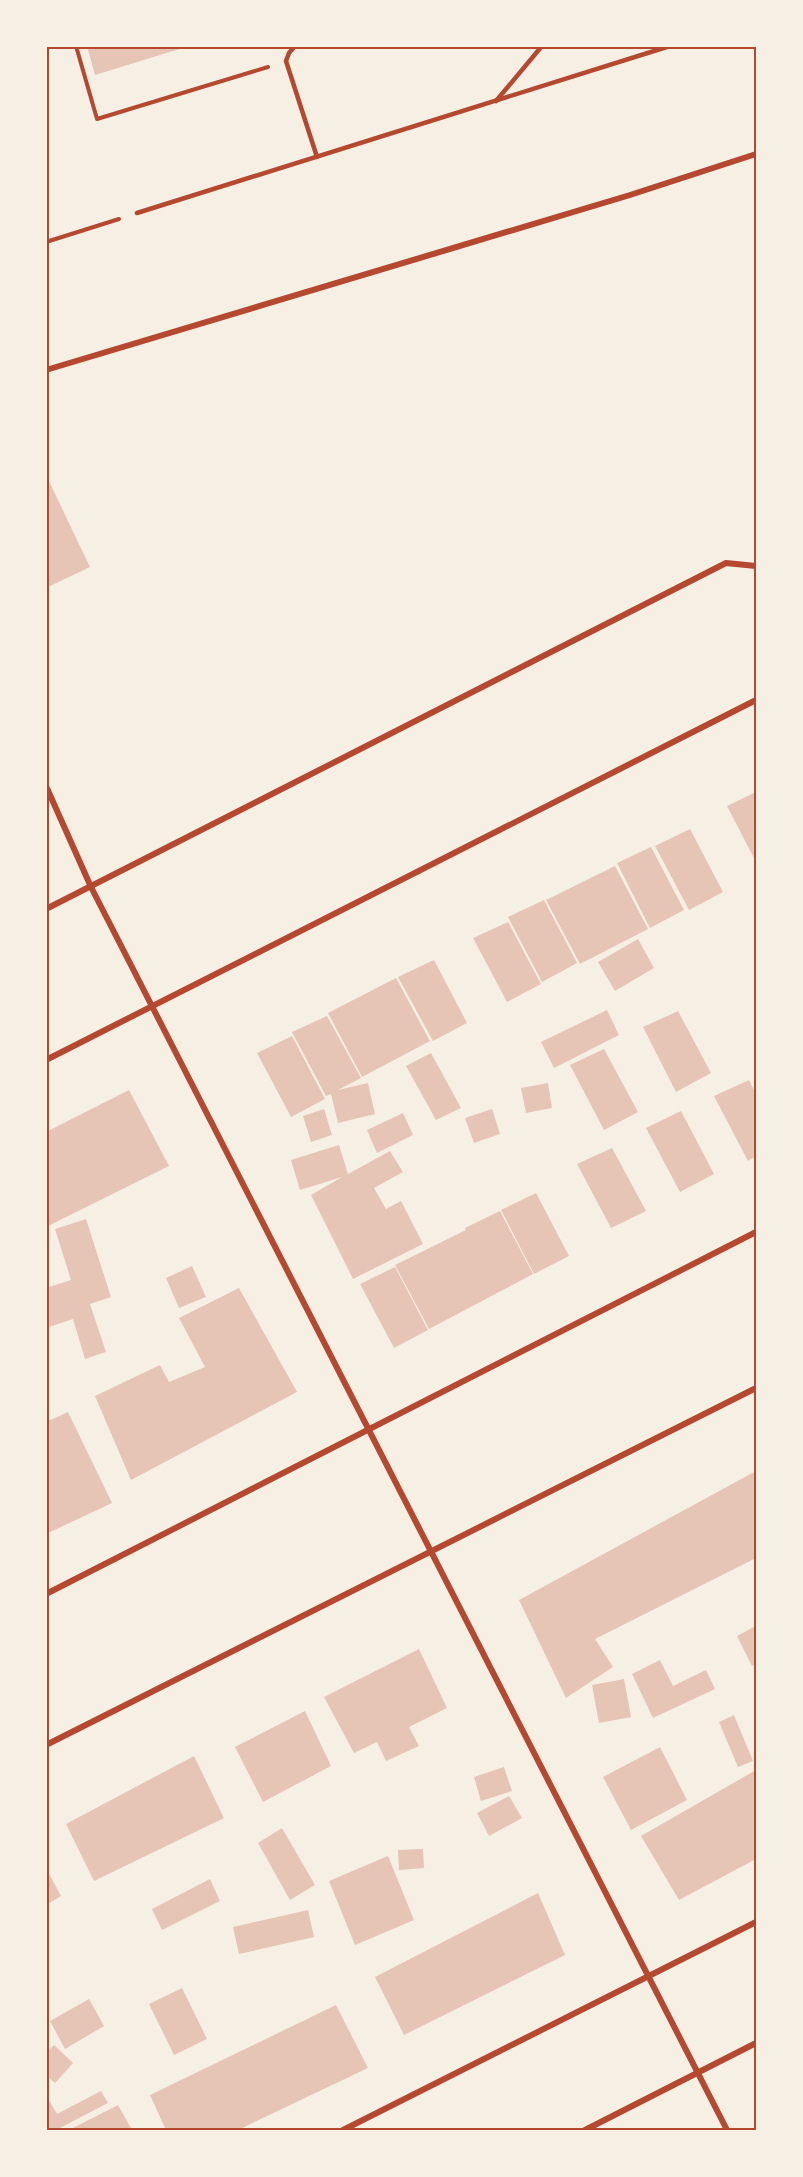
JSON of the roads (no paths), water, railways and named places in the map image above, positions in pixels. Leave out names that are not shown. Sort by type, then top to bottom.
[{"type":"street","points":[[46,370],[630,195],[756,154]]},
{"type":"street","points":[[46,909],[726,563],[756,566]]},
{"type":"street","points":[[46,1060],[756,700]]},
{"type":"street","points":[[46,786],[91,887],[727,2130]]},
{"type":"street","points":[[46,1594],[756,1232]]},
{"type":"street","points":[[46,1745],[432,1553],[756,1388]]},
{"type":"street","points":[[343,2130],[756,1922]]},
{"type":"street","points":[[585,2130],[756,2043]]},
{"type":"lane","points":[[295,46],[286,62],[317,157]]},
{"type":"lane","points":[[496,101],[542,46]]},
{"type":"lane","points":[[137,213],[670,46]]}]
